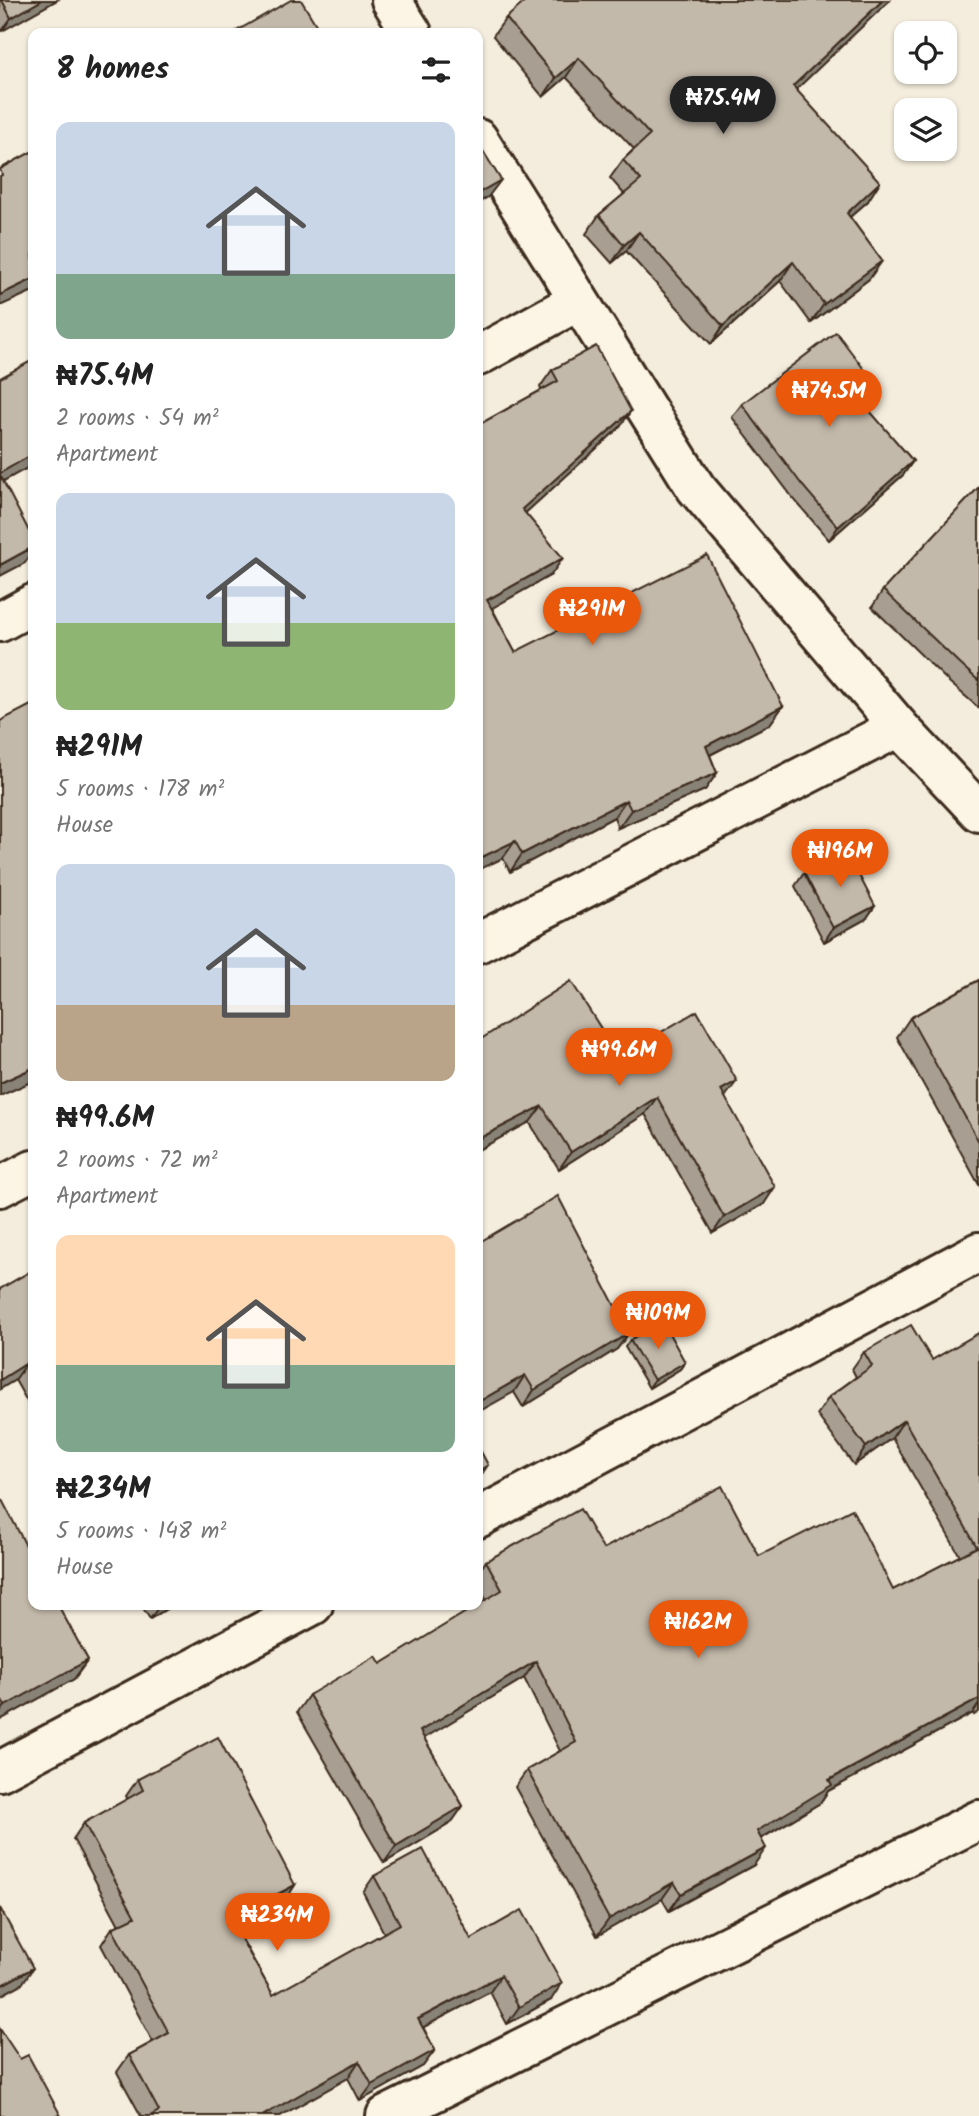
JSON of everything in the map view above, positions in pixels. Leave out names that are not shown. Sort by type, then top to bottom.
[{"type":"street","points":[[391,0],[409,28]]},
{"type":"street","points":[[483,147],[696,488],[899,727],[979,812]]},
{"type":"street","points":[[483,353],[578,300]]},
{"type":"street","points":[[0,622],[28,607]]},
{"type":"street","points":[[483,940],[899,727]]},
{"type":"street","points":[[0,1187],[28,1173]]},
{"type":"street","points":[[483,1515],[979,1252]]},
{"type":"street","points":[[0,1771],[304,1610]]},
{"type":"street","points":[[386,2116],[979,1821]]},
{"type":"building","points":[[2,0],[42,0],[11,18]]},
{"type":"building","points":[[291,0],[301,0],[318,28],[242,28]]},
{"type":"building","points":[[527,0],[883,0],[793,86],[880,182],[847,213],[882,261],[824,304],[793,262],[723,326],[639,232],[624,245],[599,215],[641,180],[623,160],[650,135],[579,58],[556,78],[506,18]]},
{"type":"building","points":[[483,151],[501,180],[483,190]]},
{"type":"building","points":[[28,154],[28,281],[0,295],[2,175],[0,169]]},
{"type":"building","points":[[836,332],[879,389],[862,402],[913,461],[838,527],[802,485],[742,404]]},
{"type":"building","points":[[596,346],[631,411],[522,509],[563,558],[487,600],[515,652],[707,555],[783,706],[706,746],[717,773],[631,810],[626,800],[522,854],[515,841],[483,857],[483,422],[558,381],[552,370]]},
{"type":"building","points":[[28,363],[28,457],[0,473],[0,378]]},
{"type":"building","points":[[0,475],[28,529],[28,550],[0,565]]},
{"type":"building","points":[[979,487],[979,681],[883,590]]},
{"type":"building","points":[[28,707],[28,1070],[0,1083],[0,721]]},
{"type":"building","points":[[846,850],[875,906],[833,928],[804,873]]},
{"type":"building","points":[[979,980],[979,1142],[910,1018]]},
{"type":"building","points":[[571,981],[619,1057],[697,1011],[737,1081],[721,1090],[775,1187],[724,1217],[657,1097],[571,1152],[542,1106],[483,1136],[483,1038]]},
{"type":"building","points":[[558,1196],[629,1333],[534,1390],[525,1375],[483,1399],[483,1240]]},
{"type":"building","points":[[28,1273],[28,1365],[27,1363],[0,1380],[0,1289]]},
{"type":"building","points":[[662,1321],[685,1362],[654,1380],[630,1340]]},
{"type":"building","points":[[911,1325],[932,1360],[979,1333],[979,1699],[829,1780],[832,1785],[757,1831],[766,1848],[681,1894],[674,1882],[609,1919],[527,1770],[576,1742],[536,1661],[420,1731],[463,1806],[396,1846],[309,1695],[376,1656],[381,1664],[469,1610],[483,1610],[483,1602],[502,1590],[486,1561],[580,1509],[603,1549],[722,1486],[759,1556],[852,1509],[893,1590],[977,1547],[904,1420],[866,1447],[829,1397],[872,1366],[864,1352]]},
{"type":"building","points":[[483,1456],[488,1465],[483,1468]]},
{"type":"building","points":[[2,1500],[28,1549],[28,1610],[61,1610],[88,1660],[5,1706],[0,1697]]},
{"type":"building","points":[[218,1737],[295,1885],[236,1916],[240,1925],[235,1928],[273,1995],[400,1924],[374,1876],[423,1849],[471,1939],[522,1910],[562,1983],[519,2007],[501,1975],[418,2019],[435,2050],[372,2085],[359,2061],[262,2116],[150,2116],[159,2111],[129,2055],[169,2033],[112,1928],[135,1917],[84,1823],[143,1790],[138,1779]]},
{"type":"building","points":[[0,1908],[33,1968],[0,1986]]},
{"type":"building","points":[[0,2029],[20,2059],[28,2055],[61,2116],[0,2116]]}]
